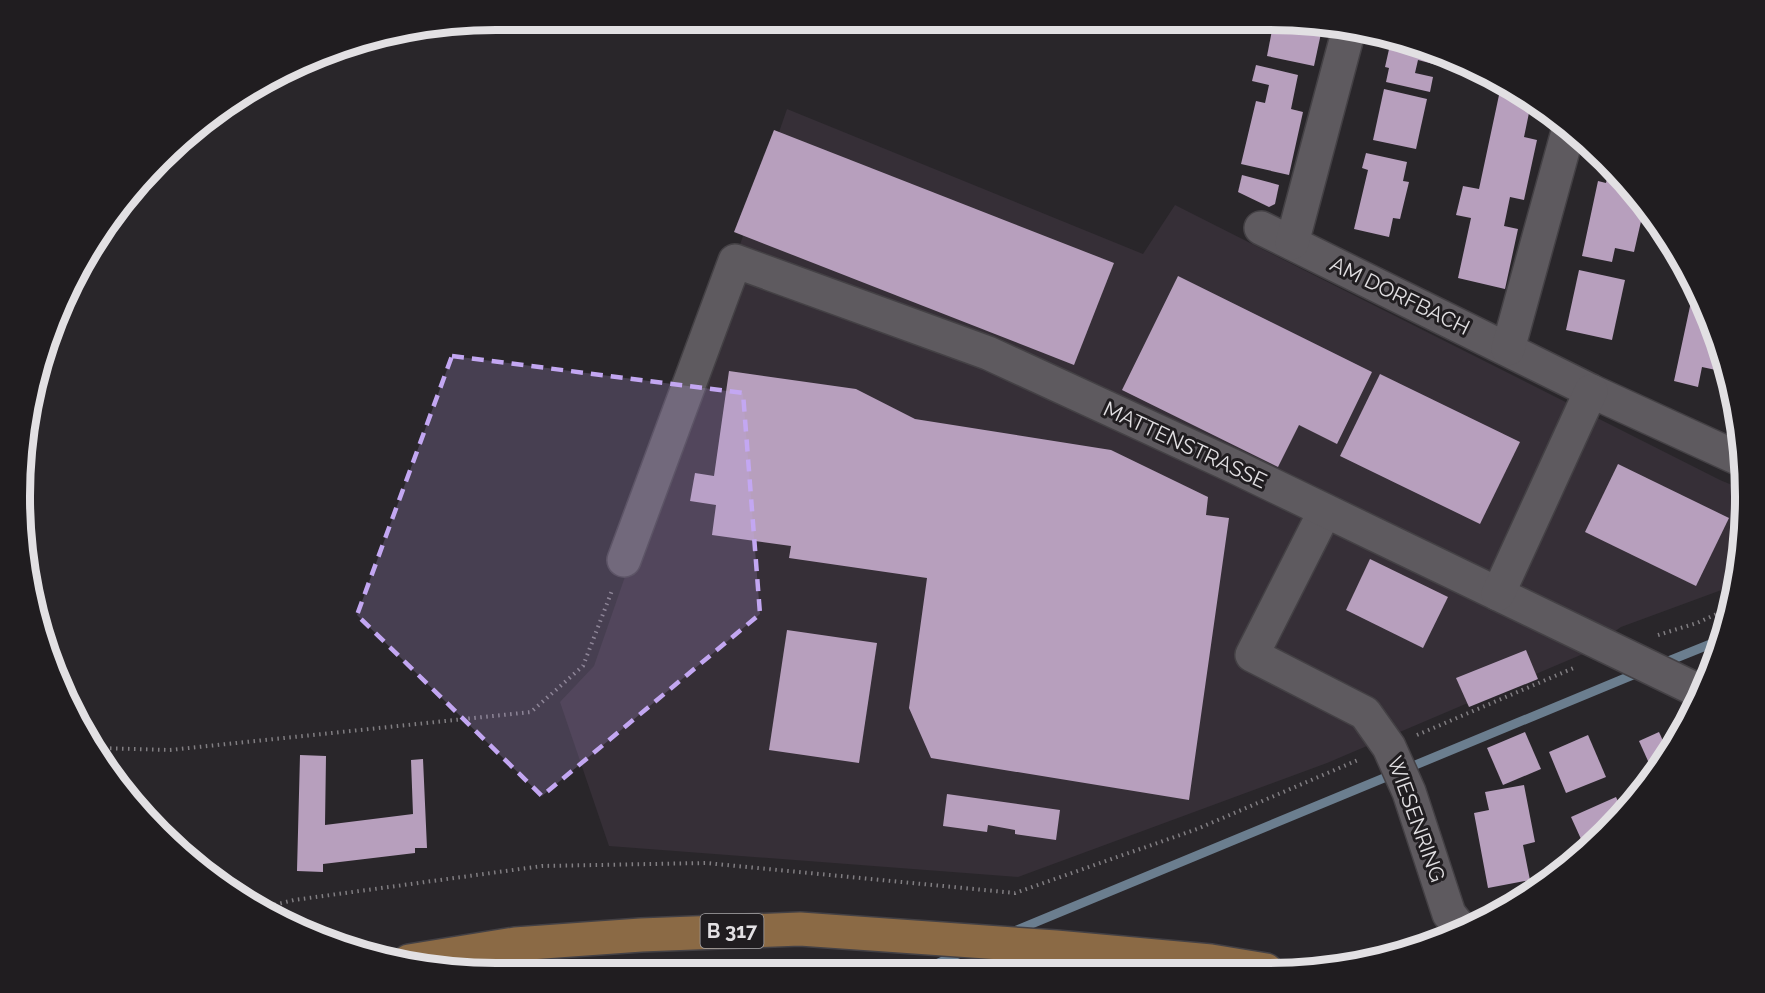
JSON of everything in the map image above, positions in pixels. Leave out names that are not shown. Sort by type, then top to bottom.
[{"type":"main road","name":"B 317","points":[[429,958],[516,944],[641,935],[800,929],[1056,947],[1223,963]]},
{"type":"street","points":[[1292,243],[1347,37]]},
{"type":"street","points":[[1508,349],[1566,138]]},
{"type":"street","name":"AM DORFBACH","points":[[1261,228],[1591,391],[1732,446]]},
{"type":"street","name":"MATTENSTRASSE","points":[[624,560],[735,261],[988,353],[1618,652]]},
{"type":"street","points":[[1498,594],[1591,391]]},
{"type":"street","name":"WIESENRING","points":[[1325,511],[1252,655],[1365,713],[1392,752],[1409,792],[1449,914],[1456,923]]},
{"type":"street","points":[[1618,652],[1691,687]]},
{"type":"path","points":[[104,748],[170,750],[531,712],[583,666],[624,560]]},
{"type":"path","points":[[272,906],[294,900],[542,866],[706,863],[1015,893],[1197,829],[1392,752],[1618,652],[1720,613]]},
{"type":"highlighted area","points":[[452,356],[743,393],[760,614],[542,796],[357,615]]},
{"type":"shaded area","points":[[787,109],[1143,254],[1175,205],[1735,486],[1734,527],[1726,588],[1621,627],[1583,654],[1327,763],[1018,877],[609,846],[560,702],[594,666]]},
{"type":"building","points":[[1272,30],[1321,33],[1314,66],[1267,56]]},
{"type":"building","points":[[1390,46],[1438,62],[1437,65],[1418,60],[1415,73],[1433,77],[1430,92],[1386,82],[1389,68],[1385,67]]},
{"type":"building","points":[[1256,65],[1298,75],[1291,109],[1303,112],[1289,175],[1241,164],[1256,101],[1265,103],[1269,85],[1252,81]]},
{"type":"building","points":[[1384,89],[1427,99],[1416,149],[1373,140]]},
{"type":"building","points":[[1500,91],[1530,110],[1524,137],[1537,140],[1524,200],[1510,197],[1504,226],[1518,229],[1505,289],[1458,278],[1471,218],[1456,215],[1463,186],[1479,189]]},
{"type":"building","points":[[774,130],[1114,263],[1074,365],[734,232]]},
{"type":"building","points":[[1366,153],[1407,162],[1403,181],[1409,182],[1400,219],[1393,218],[1389,237],[1354,229],[1368,170],[1362,168]]},
{"type":"building","points":[[1242,175],[1279,185],[1275,204],[1269,207],[1238,192]]},
{"type":"building","points":[[1607,177],[1642,217],[1634,252],[1615,248],[1612,262],[1582,256],[1598,181],[1606,183]]},
{"type":"building","points":[[1579,270],[1625,280],[1612,340],[1566,330]]},
{"type":"building","points":[[1178,276],[1372,372],[1337,444],[1299,425],[1278,467],[1122,390]]},
{"type":"building","points":[[1691,300],[1717,370],[1702,367],[1698,387],[1674,381]]},
{"type":"building","points":[[729,371],[856,389],[915,419],[1111,450],[1208,497],[1206,515],[1229,518],[1189,800],[931,758],[909,708],[927,578],[789,558],[791,546],[712,535],[716,505],[690,501],[695,473],[714,476]]},
{"type":"building","points":[[1380,374],[1520,442],[1480,524],[1340,456]]},
{"type":"building","points":[[1618,464],[1729,518],[1696,586],[1585,532]]},
{"type":"building","points":[[1370,559],[1448,597],[1423,648],[1346,610]]},
{"type":"building","points":[[787,630],[877,643],[859,763],[769,750]]},
{"type":"building","points":[[1526,650],[1538,679],[1469,707],[1456,678]]},
{"type":"building","points":[[1525,732],[1541,769],[1503,785],[1487,748]]},
{"type":"building","points":[[1659,732],[1664,743],[1650,765],[1639,741]]},
{"type":"building","points":[[1588,735],[1606,777],[1566,793],[1549,752]]},
{"type":"building","points":[[300,755],[326,756],[325,825],[413,814],[411,760],[423,759],[427,848],[415,848],[415,853],[323,864],[323,872],[297,871]]},
{"type":"building","points":[[1524,785],[1535,842],[1523,845],[1530,880],[1488,888],[1474,813],[1489,810],[1485,792]]},
{"type":"building","points":[[947,794],[1060,810],[1056,840],[1015,834],[1015,830],[988,825],[987,832],[943,826]]},
{"type":"building","points":[[1616,797],[1619,804],[1582,841],[1571,817]]},
{"type":"waterway","points":[[1661,664],[1711,644]]},
{"type":"waterway","points":[[1012,932],[1640,672]]},
{"type":"waterway","points":[[938,963],[963,952]]}]
